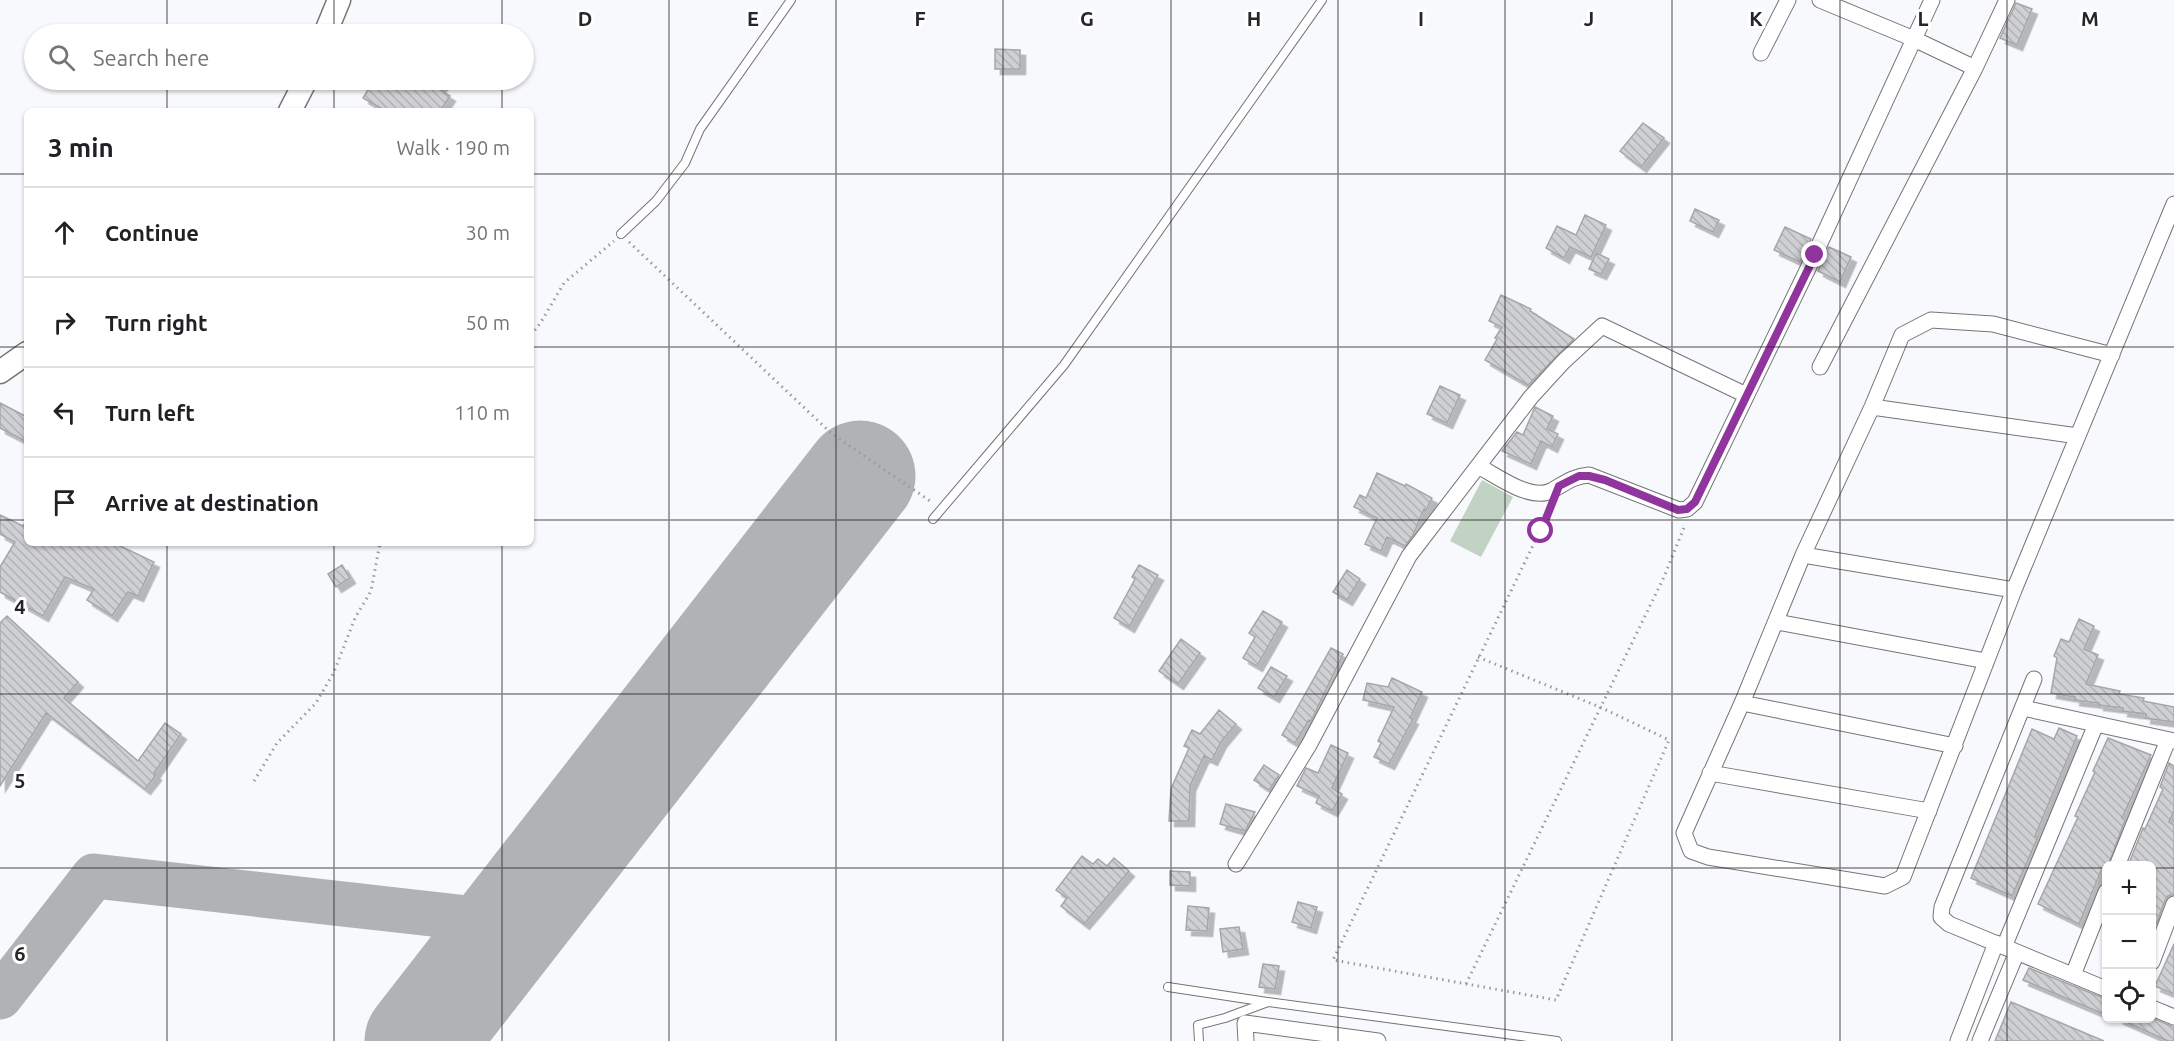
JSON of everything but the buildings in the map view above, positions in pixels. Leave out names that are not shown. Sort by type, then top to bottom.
[{"type":"main road","points":[[329,24],[339,0]]},
{"type":"main road","points":[[292,108],[301,90]]},
{"type":"main road","points":[[0,372],[24,355]]},
{"type":"street","points":[[1761,54],[1788,0]]},
{"type":"street","points":[[1820,0],[1914,39],[1975,68]]},
{"type":"street","points":[[1478,466],[1536,494],[1547,493],[1579,476],[1589,476],[1605,480],[1678,510],[1687,509],[1695,502],[1815,255],[1932,0]]},
{"type":"street","points":[[1820,367],[1975,68],[2007,0]]},
{"type":"street","points":[[2112,356],[1993,324],[1931,320],[1902,335],[1872,407],[1803,555],[1777,622],[1684,833],[1690,851],[1708,857],[1885,886],[1903,877],[2014,590],[2112,356],[2174,204]]},
{"type":"street","points":[[1236,864],[1309,745],[1410,556],[1531,397],[1563,362],[1602,326],[1746,395]]},
{"type":"street","points":[[1872,407],[2078,436]]},
{"type":"street","points":[[1803,555],[2014,590]]},
{"type":"street","points":[[1777,622],[1986,661]]},
{"type":"street","points":[[2034,680],[1941,913],[1943,920],[1949,924],[2102,987]]},
{"type":"street","points":[[1742,703],[1955,746]]},
{"type":"street","points":[[2023,708],[2171,741],[2119,861]]},
{"type":"street","points":[[1958,1041],[1984,975],[2006,947],[2096,724]]},
{"type":"street","points":[[1710,773],[1929,811]]},
{"type":"street","points":[[2073,975],[2102,902]]},
{"type":"street","points":[[2156,949],[2174,904]]},
{"type":"street","points":[[1980,1041],[2004,983],[2006,947]]},
{"type":"street","points":[[1984,975],[2004,983]]},
{"type":"street","points":[[2156,1010],[2174,1017]]},
{"type":"street","points":[[1246,1041],[1245,1023],[1337,1038],[1378,1041]]},
{"type":"lane","points":[[621,234],[656,201],[685,163],[700,129],[791,0]]},
{"type":"lane","points":[[933,519],[1064,365],[1322,0]]},
{"type":"lane","points":[[1168,987],[1557,1041]]},
{"type":"lane","points":[[1199,1041],[1198,1025],[1269,1002]]},
{"type":"path","points":[[534,331],[564,283],[621,234],[831,434],[942,508]]},
{"type":"path","points":[[1478,657],[1602,708],[1669,740],[1556,1000],[1333,960],[1478,657],[1541,531],[1559,486]]},
{"type":"path","points":[[1466,984],[1664,577],[1685,523],[1687,509]]},
{"type":"path","points":[[255,781],[277,743],[316,703],[334,672],[355,618],[370,591],[379,546]]},
{"type":"green space","points":[[1482,480],[1513,497],[1481,557],[1450,541]]},
{"type":"taxiway","points":[[0,997],[94,876],[512,923]]},
{"type":"runway","points":[[420,1041],[860,476]]},
{"type":"route","points":[[1541,531],[1559,486],[1579,476],[1605,480],[1678,510],[1687,509],[1695,502],[1815,255]]}]
